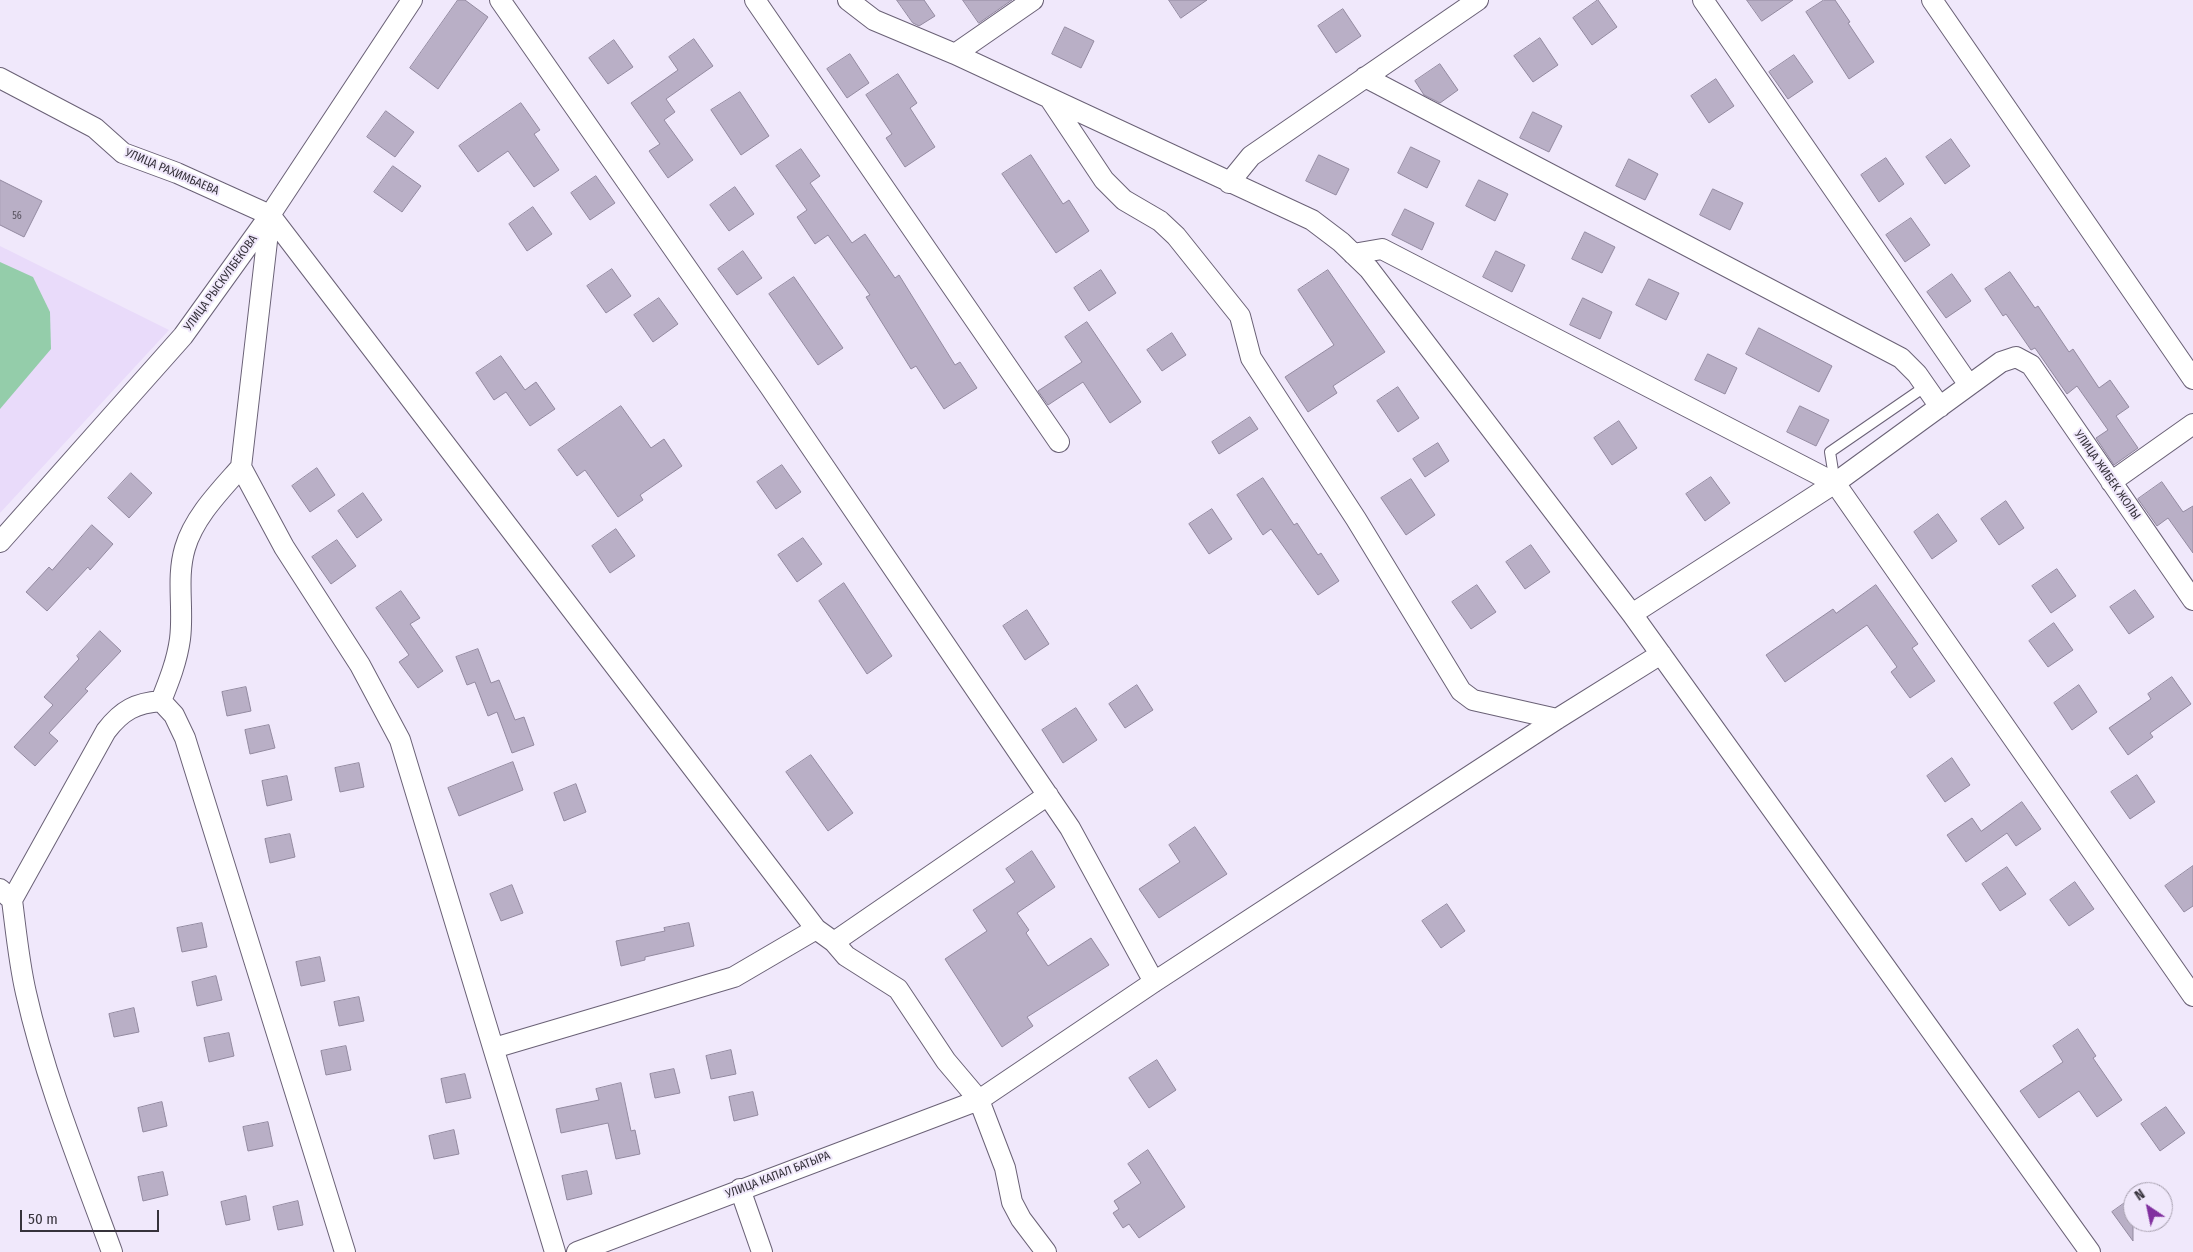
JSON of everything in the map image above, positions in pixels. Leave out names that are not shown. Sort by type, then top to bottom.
[{"type":"street","name":"УЛИЦА РЫСКУЛБЕКОВА","points":[[0,542],[183,336],[270,215],[412,0]]},
{"type":"street","points":[[500,0],[776,396],[1070,828],[1154,982]]},
{"type":"street","points":[[755,0],[1059,442]]},
{"type":"street","points":[[848,0],[874,20],[955,54],[1312,220],[1369,269],[1632,614],[2090,1252]]},
{"type":"street","points":[[955,54],[1033,0]]},
{"type":"street","points":[[1229,183],[1251,156],[1478,0]]},
{"type":"street","points":[[1632,614],[1835,483],[1969,385],[1703,0]]},
{"type":"street","points":[[1932,0],[2193,379]]},
{"type":"street","points":[[1365,77],[1901,358],[1918,374],[1940,406]]},
{"type":"street","name":"УЛИЦА РАХИМБАЕВА","points":[[0,78],[95,128],[123,153],[177,173],[270,215]]},
{"type":"street","points":[[1050,99],[1104,180],[1124,200],[1160,221],[1176,236],[1240,316],[1251,358],[1356,519],[1461,691],[1473,700],[1557,719]]},
{"type":"street","points":[[161,701],[176,662],[180,638],[180,572],[185,546],[209,504],[241,467],[270,215]]},
{"type":"street","points":[[270,215],[816,929],[834,942],[846,956],[898,989],[946,1061],[979,1100],[1005,1168],[1012,1202],[1021,1219],[1046,1252]]},
{"type":"street","points":[[1353,254],[1382,249],[1835,483],[2193,996]]},
{"type":"street","name":"УЛИЦА ЖИБЕК ЖОЛЫ","points":[[1969,385],[2001,362],[2016,357],[2031,366],[2193,600]]},
{"type":"street","points":[[2111,482],[2193,424]]},
{"type":"street","points":[[241,467],[284,548],[360,665],[400,740],[555,1252]]},
{"type":"street","name":"УЛИЦА КАПАЛ БАТЫРА","points":[[577,1252],[979,1100],[1154,982],[1557,719],[1661,654]]},
{"type":"street","points":[[112,1252],[75,1150],[33,1024],[6,895],[115,719],[133,705],[161,701]]},
{"type":"street","points":[[161,701],[174,714],[185,738],[345,1252]]},
{"type":"street","points":[[834,942],[1048,795]]},
{"type":"street","points":[[494,1048],[734,976],[816,929]]},
{"type":"street","points":[[740,1189],[762,1252]]},
{"type":"lane","points":[[1835,483],[1830,452],[1926,386]]},
{"type":"shaded area","points":[[0,246],[169,330],[0,513]]},
{"type":"green space","points":[[0,262],[33,277],[50,312],[51,349],[0,409]]},
{"type":"building","points":[[458,0],[465,0],[488,17],[438,89],[410,68]]},
{"type":"building","points":[[897,0],[924,0],[935,16],[919,26],[913,23]]},
{"type":"building","points":[[963,0],[1012,0],[979,23]]},
{"type":"building","points":[[1169,0],[1207,0],[1181,18]]},
{"type":"building","points":[[1598,0],[1617,27],[1592,45],[1573,18]]},
{"type":"building","points":[[1747,0],[1793,0],[1762,21]]},
{"type":"building","points":[[1824,0],[1835,0],[1874,62],[1849,79],[1806,12]]},
{"type":"building","points":[[1343,9],[1361,36],[1336,53],[1318,26]]},
{"type":"building","points":[[1065,27],[1094,41],[1081,68],[1052,54]]},
{"type":"building","points":[[1540,38],[1558,65],[1533,82],[1514,56]]},
{"type":"building","points":[[694,39],[713,66],[666,99],[675,112],[664,120],[693,160],[668,178],[649,151],[660,144],[631,103],[678,70],[669,57]]},
{"type":"building","points":[[614,40],[633,67],[608,84],[589,58]]},
{"type":"building","points":[[850,54],[869,83],[847,98],[827,69]]},
{"type":"building","points":[[1794,55],[1813,82],[1788,99],[1769,72]]},
{"type":"building","points":[[1440,64],[1458,90],[1440,103],[1424,95],[1415,81]]},
{"type":"building","points":[[898,74],[917,103],[910,108],[935,147],[905,167],[886,138],[892,134],[866,95]]},
{"type":"building","points":[[1716,79],[1734,106],[1709,123],[1691,96]]},
{"type":"building","points":[[740,92],[769,136],[741,155],[711,110]]},
{"type":"building","points":[[521,103],[540,130],[534,134],[559,170],[534,187],[508,151],[478,172],[459,146]]},
{"type":"building","points":[[386,111],[414,132],[395,157],[367,137]]},
{"type":"building","points":[[1533,112],[1562,126],[1549,152],[1520,138]]},
{"type":"building","points":[[1951,139],[1970,166],[1945,184],[1926,157]]},
{"type":"building","points":[[1411,147],[1440,161],[1427,188],[1398,173]]},
{"type":"building","points":[[801,149],[820,176],[810,183],[852,243],[865,234],[895,278],[899,275],[955,365],[960,362],[977,388],[944,409],[916,366],[911,369],[866,297],[870,295],[828,235],[815,244],[797,217],[807,210],[776,166]]},
{"type":"building","points":[[1031,155],[1063,204],[1069,200],[1089,231],[1056,253],[1002,174]]},
{"type":"building","points":[[1319,155],[1349,169],[1336,195],[1306,181]]},
{"type":"building","points":[[1886,158],[1904,184],[1879,202],[1861,175]]},
{"type":"building","points":[[1629,159],[1658,174],[1645,200],[1616,186]]},
{"type":"building","points":[[393,166],[421,186],[402,212],[374,192]]},
{"type":"building","points":[[596,176],[615,203],[590,220],[571,193]]},
{"type":"building","points":[[0,180],[42,201],[24,237],[0,225]]},
{"type":"building","points":[[1479,180],[1508,194],[1495,221],[1466,206]]},
{"type":"building","points":[[735,187],[754,214],[729,231],[710,205]]},
{"type":"building","points":[[1713,189],[1743,203],[1730,230],[1700,215]]},
{"type":"building","points":[[533,207],[552,234],[527,251],[509,224]]},
{"type":"building","points":[[1405,209],[1434,223],[1422,250],[1392,235]]},
{"type":"building","points":[[1911,218],[1930,245],[1905,262],[1886,235]]},
{"type":"building","points":[[1585,232],[1615,247],[1602,273],[1572,259]]},
{"type":"building","points":[[743,251],[762,278],[737,295],[718,269]]},
{"type":"building","points":[[1496,251],[1525,265],[1512,292],[1483,277]]},
{"type":"building","points":[[612,269],[631,296],[606,313],[587,286]]},
{"type":"building","points":[[1101,270],[1116,293],[1089,311],[1074,288]]},
{"type":"building","points":[[1328,270],[1385,352],[1333,386],[1337,393],[1308,412],[1285,377],[1334,345],[1298,290]]},
{"type":"building","points":[[2010,272],[2035,308],[2038,306],[2069,352],[2073,349],[2099,388],[2110,380],[2129,407],[2116,416],[2138,448],[2114,465],[2096,438],[2108,430],[2077,386],[2067,394],[2035,348],[2031,350],[2006,314],[2003,316],[1985,289]]},
{"type":"building","points":[[1952,274],[1971,301],[1946,318],[1927,292]]},
{"type":"building","points":[[794,277],[843,348],[818,365],[769,294]]},
{"type":"building","points":[[1649,279],[1679,293],[1666,320],[1636,305]]},
{"type":"building","points":[[659,298],[678,324],[653,342],[634,315]]},
{"type":"building","points":[[1583,298],[1612,312],[1600,339],[1570,325]]},
{"type":"building","points":[[1087,322],[1141,402],[1110,423],[1083,382],[1048,405],[1038,391],[1082,362],[1065,337]]},
{"type":"building","points":[[1759,328],[1832,366],[1819,392],[1746,354]]},
{"type":"building","points":[[1172,333],[1186,355],[1162,371],[1147,350]]},
{"type":"building","points":[[1708,354],[1737,368],[1725,394],[1695,380]]},
{"type":"building","points":[[501,356],[525,390],[536,382],[555,409],[530,426],[506,392],[494,400],[476,373]]},
{"type":"building","points":[[1398,387],[1419,418],[1398,432],[1377,401]]},
{"type":"building","points":[[621,406],[651,448],[664,439],[682,466],[640,495],[643,500],[618,517],[585,470],[577,476],[558,450]]},
{"type":"building","points":[[1800,406],[1829,420],[1816,446],[1787,432]]},
{"type":"building","points":[[1250,417],[1258,429],[1219,454],[1212,442]]},
{"type":"building","points":[[1619,421],[1637,448],[1612,465],[1594,438]]},
{"type":"building","points":[[1438,443],[1449,461],[1425,477],[1413,459]]},
{"type":"building","points":[[782,465],[801,492],[776,509],[757,482]]},
{"type":"building","points":[[317,468],[335,495],[310,512],[292,486]]},
{"type":"building","points":[[131,473],[152,493],[129,518],[108,498]]},
{"type":"building","points":[[1711,477],[1730,503],[1705,521],[1686,494]]},
{"type":"building","points":[[1263,478],[1294,525],[1297,523],[1318,555],[1321,553],[1339,581],[1318,595],[1271,529],[1263,535],[1237,495]]},
{"type":"building","points":[[1411,479],[1435,515],[1406,535],[1381,498]]},
{"type":"building","points":[[2162,482],[2183,512],[2193,506],[2193,553],[2168,518],[2157,526],[2138,499]]},
{"type":"building","points":[[363,493],[382,520],[357,538],[338,511]]},
{"type":"building","points":[[2006,501],[2024,528],[1999,545],[1981,519]]},
{"type":"building","points":[[1212,509],[1232,539],[1209,554],[1189,524]]},
{"type":"building","points":[[1938,514],[1957,541],[1932,559],[1914,532]]},
{"type":"building","points":[[92,525],[113,544],[90,570],[88,567],[47,611],[26,592],[49,567],[52,570]]},
{"type":"building","points":[[616,529],[635,556],[610,573],[592,546]]},
{"type":"building","points":[[803,538],[822,564],[797,582],[778,555]]},
{"type":"building","points":[[337,540],[356,566],[331,584],[312,557]]},
{"type":"building","points":[[1531,545],[1550,572],[1525,589],[1506,562]]},
{"type":"building","points":[[2057,569],[2076,596],[2051,613],[2032,586]]},
{"type":"building","points":[[844,583],[892,656],[867,674],[819,601]]},
{"type":"building","points":[[1477,585],[1496,612],[1471,629],[1452,602]]},
{"type":"building","points":[[1876,585],[1918,644],[1912,648],[1935,681],[1910,698],[1891,672],[1897,667],[1867,625],[1785,682],[1766,655],[1833,609],[1836,613]]},
{"type":"building","points":[[2135,590],[2154,617],[2129,634],[2110,607]]},
{"type":"building","points":[[401,591],[420,618],[410,624],[443,671],[418,688],[399,662],[409,655],[376,608]]},
{"type":"building","points":[[1027,610],[1049,644],[1025,660],[1003,626]]},
{"type":"building","points":[[2054,623],[2073,650],[2048,667],[2029,641]]},
{"type":"building","points":[[100,631],[121,651],[85,689],[88,691],[49,733],[58,741],[35,766],[14,747],[53,705],[44,697],[79,659],[77,656]]},
{"type":"building","points":[[478,649],[491,683],[499,680],[515,720],[524,717],[534,745],[512,753],[497,712],[488,716],[475,682],[467,685],[456,657]]},
{"type":"building","points":[[2172,677],[2191,704],[2150,733],[2153,737],[2128,755],[2109,728],[2151,699],[2148,694]]},
{"type":"building","points":[[1137,685],[1153,710],[1125,728],[1109,704]]},
{"type":"building","points":[[2079,685],[2097,712],[2072,730],[2054,703]]},
{"type":"building","points":[[246,687],[251,711],[227,716],[222,692]]},
{"type":"building","points":[[1076,708],[1097,740],[1063,763],[1042,730]]},
{"type":"building","points":[[269,725],[275,748],[250,754],[245,730]]},
{"type":"building","points":[[811,755],[853,813],[828,831],[786,772]]},
{"type":"building","points":[[1952,758],[1970,785],[1945,802],[1927,776]]},
{"type":"building","points":[[513,762],[523,790],[459,816],[448,788]]},
{"type":"building","points":[[359,763],[364,787],[340,792],[335,768]]},
{"type":"building","points":[[2137,775],[2155,802],[2130,819],[2111,792]]},
{"type":"building","points":[[287,776],[292,800],[267,806],[262,781]]},
{"type":"building","points":[[576,784],[586,812],[564,821],[554,793]]},
{"type":"building","points":[[2022,802],[2041,829],[2016,846],[2007,833],[1966,862],[1947,835],[1972,818],[1981,831]]},
{"type":"building","points":[[1195,827],[1227,874],[1159,918],[1139,889],[1180,862],[1169,845]]},
{"type":"building","points":[[290,834],[295,857],[270,863],[265,839]]},
{"type":"building","points":[[1032,851],[1055,887],[1017,913],[1029,930],[1026,933],[1048,966],[1091,938],[1109,965],[1027,1017],[1033,1026],[1002,1047],[945,959],[987,931],[973,910],[1015,882],[1006,869]]},
{"type":"building","points":[[2193,866],[2193,906],[2184,912],[2165,886]]},
{"type":"building","points":[[2007,867],[2026,894],[2000,911],[1982,884]]},
{"type":"building","points":[[2075,882],[2094,909],[2069,926],[2050,900]]},
{"type":"building","points":[[512,885],[523,913],[501,921],[490,894]]},
{"type":"building","points":[[1447,904],[1465,931],[1441,948],[1422,921]]},
{"type":"building","points":[[202,923],[207,947],[182,952],[177,928]]},
{"type":"building","points":[[689,923],[694,946],[645,957],[645,960],[621,966],[616,941],[665,931],[664,928]]},
{"type":"building","points":[[320,957],[325,981],[301,986],[296,962]]},
{"type":"building","points":[[216,976],[222,1000],[197,1006],[192,982]]},
{"type":"building","points":[[359,997],[364,1021],[339,1026],[334,1002]]},
{"type":"building","points":[[134,1008],[139,1032],[114,1037],[109,1014]]},
{"type":"building","points":[[2078,1029],[2096,1056],[2093,1058],[2122,1100],[2097,1117],[2079,1091],[2039,1118],[2020,1091],[2063,1062],[2053,1046]]},
{"type":"building","points":[[229,1033],[234,1056],[209,1062],[204,1038]]},
{"type":"building","points":[[346,1046],[351,1070],[326,1075],[321,1051]]},
{"type":"building","points":[[731,1050],[736,1074],[711,1079],[706,1056]]},
{"type":"building","points":[[1157,1060],[1176,1090],[1149,1108],[1129,1078]]},
{"type":"building","points":[[674,1069],[680,1093],[655,1098],[650,1074]]},
{"type":"building","points":[[465,1074],[471,1098],[446,1103],[441,1079]]},
{"type":"building","points":[[621,1083],[631,1131],[635,1130],[640,1154],[616,1159],[608,1123],[561,1133],[556,1109],[599,1100],[596,1089]]},
{"type":"building","points":[[753,1092],[758,1115],[734,1121],[729,1097]]},
{"type":"building","points":[[162,1102],[167,1126],[143,1132],[138,1108]]},
{"type":"building","points":[[2166,1107],[2185,1133],[2160,1151],[2141,1124]]},
{"type":"building","points":[[268,1122],[273,1146],[248,1151],[243,1127]]},
{"type":"building","points":[[454,1130],[459,1154],[434,1159],[429,1136]]},
{"type":"building","points":[[1148,1150],[1185,1207],[1139,1238],[1129,1224],[1123,1228],[1113,1213],[1119,1209],[1114,1201],[1141,1183],[1128,1164]]},
{"type":"building","points":[[587,1171],[592,1194],[567,1200],[562,1176]]},
{"type":"building","points":[[163,1172],[168,1195],[143,1201],[138,1177]]},
{"type":"building","points":[[246,1196],[250,1220],[226,1225],[221,1202]]},
{"type":"building","points":[[298,1201],[303,1225],[278,1230],[273,1207]]},
{"type":"building","points":[[2123,1204],[2123,1227],[2112,1212]]},
{"type":"building","points":[[2126,1232],[2133,1232],[2133,1241]]}]
